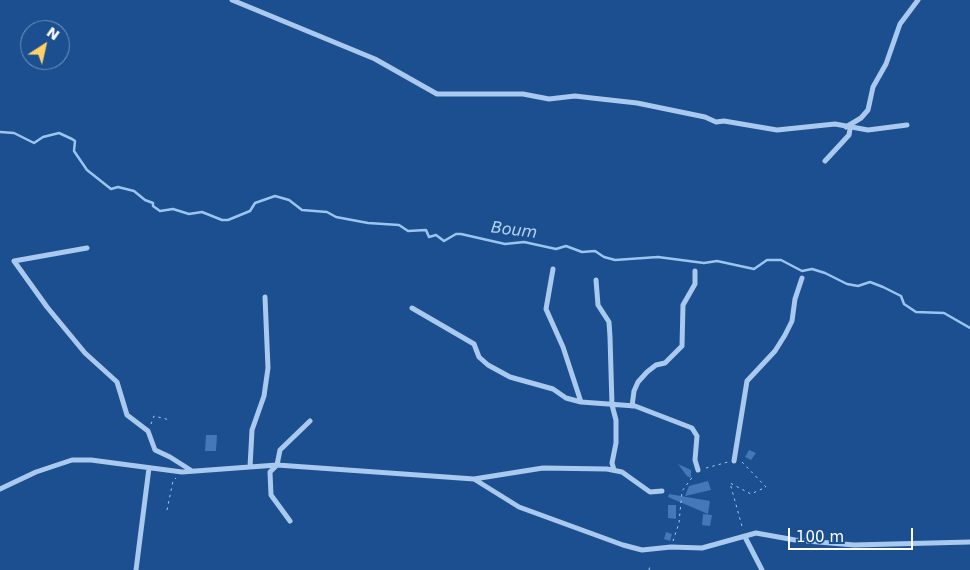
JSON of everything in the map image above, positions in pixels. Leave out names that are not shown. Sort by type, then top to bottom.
[{"type":"street","points":[[232,0],[375,58],[437,94],[523,94],[549,99],[575,96],[637,103],[705,117],[716,122],[724,121],[769,130],[814,128],[835,124],[848,128],[868,130],[907,125]]},
{"type":"street","points":[[848,128],[868,110],[873,88],[886,64],[900,24],[918,0]]},
{"type":"street","points":[[825,160],[849,135],[848,128]]},
{"type":"street","points":[[87,248],[14,261],[47,308],[85,353],[117,382],[127,415],[148,431],[155,450],[193,472]]},
{"type":"street","points":[[553,269],[546,309],[563,347],[581,402]]},
{"type":"street","points":[[632,406],[634,391],[647,372],[656,365],[665,364],[682,346],[683,305],[695,284],[695,271]]},
{"type":"street","points":[[734,461],[747,381],[775,351],[785,335],[792,321],[795,299],[802,278]]},
{"type":"street","points":[[596,280],[598,305],[609,322],[612,405],[616,420],[616,443],[612,464],[614,470]]},
{"type":"street","points":[[250,467],[252,430],[264,396],[268,368],[265,297]]},
{"type":"street","points":[[412,308],[474,344],[479,357],[488,365],[510,377],[553,389],[566,398],[581,402],[632,406],[692,428],[697,436],[695,460],[698,470]]},
{"type":"street","points":[[290,521],[271,495],[270,472],[278,465],[280,450],[310,422]]},
{"type":"street","points":[[0,489],[36,472],[72,460],[91,460],[182,472],[278,465],[474,479],[543,468],[614,470],[622,472],[650,492],[662,491]]},
{"type":"street","points":[[136,570],[149,468]]},
{"type":"street","points":[[474,479],[519,507],[623,545],[642,550],[671,547],[702,548],[756,533],[795,540],[854,545],[970,542]]},
{"type":"street","points":[[745,537],[762,570]]},
{"type":"path","points":[[148,431],[154,416],[170,420]]},
{"type":"path","points":[[671,547],[678,523],[682,491],[698,470],[740,460],[766,487],[751,494],[730,483],[745,537]]},
{"type":"path","points":[[167,510],[173,481],[182,472]]},
{"type":"path","points":[[649,570],[650,566]]},
{"type":"building","points":[[206,435],[217,435],[216,451],[205,451]]},
{"type":"building","points":[[749,450],[756,453],[751,460],[745,457]]},
{"type":"building","points":[[678,464],[691,470],[691,478],[687,476]]},
{"type":"building","points":[[708,481],[711,490],[685,496],[689,486]]},
{"type":"building","points":[[669,494],[710,501],[708,514],[668,497]]},
{"type":"building","points":[[668,505],[676,505],[676,519],[668,518]]},
{"type":"building","points":[[703,514],[712,515],[710,526],[702,525]]},
{"type":"building","points":[[666,532],[672,534],[670,541],[664,539]]},
{"type":"waterway","name":"Boum","points":[[0,132],[14,133],[34,143],[43,137],[59,133],[72,139],[75,141],[74,151],[87,170],[111,189],[118,187],[134,191],[145,200],[153,203],[153,206],[160,211],[173,209],[189,214],[202,212],[222,220],[228,220],[250,211],[255,203],[275,196],[289,200],[302,210],[327,212],[336,217],[368,223],[399,225],[408,231],[426,230],[429,237],[436,235],[444,241],[456,234],[461,234],[505,244],[524,242],[556,249],[566,246],[582,252],[595,251],[604,257],[615,260],[658,257],[704,263],[717,261],[754,269],[767,260],[781,260],[802,271],[812,269],[847,284],[858,286],[870,282],[901,296],[904,304],[916,312],[944,313],[970,328]]}]
